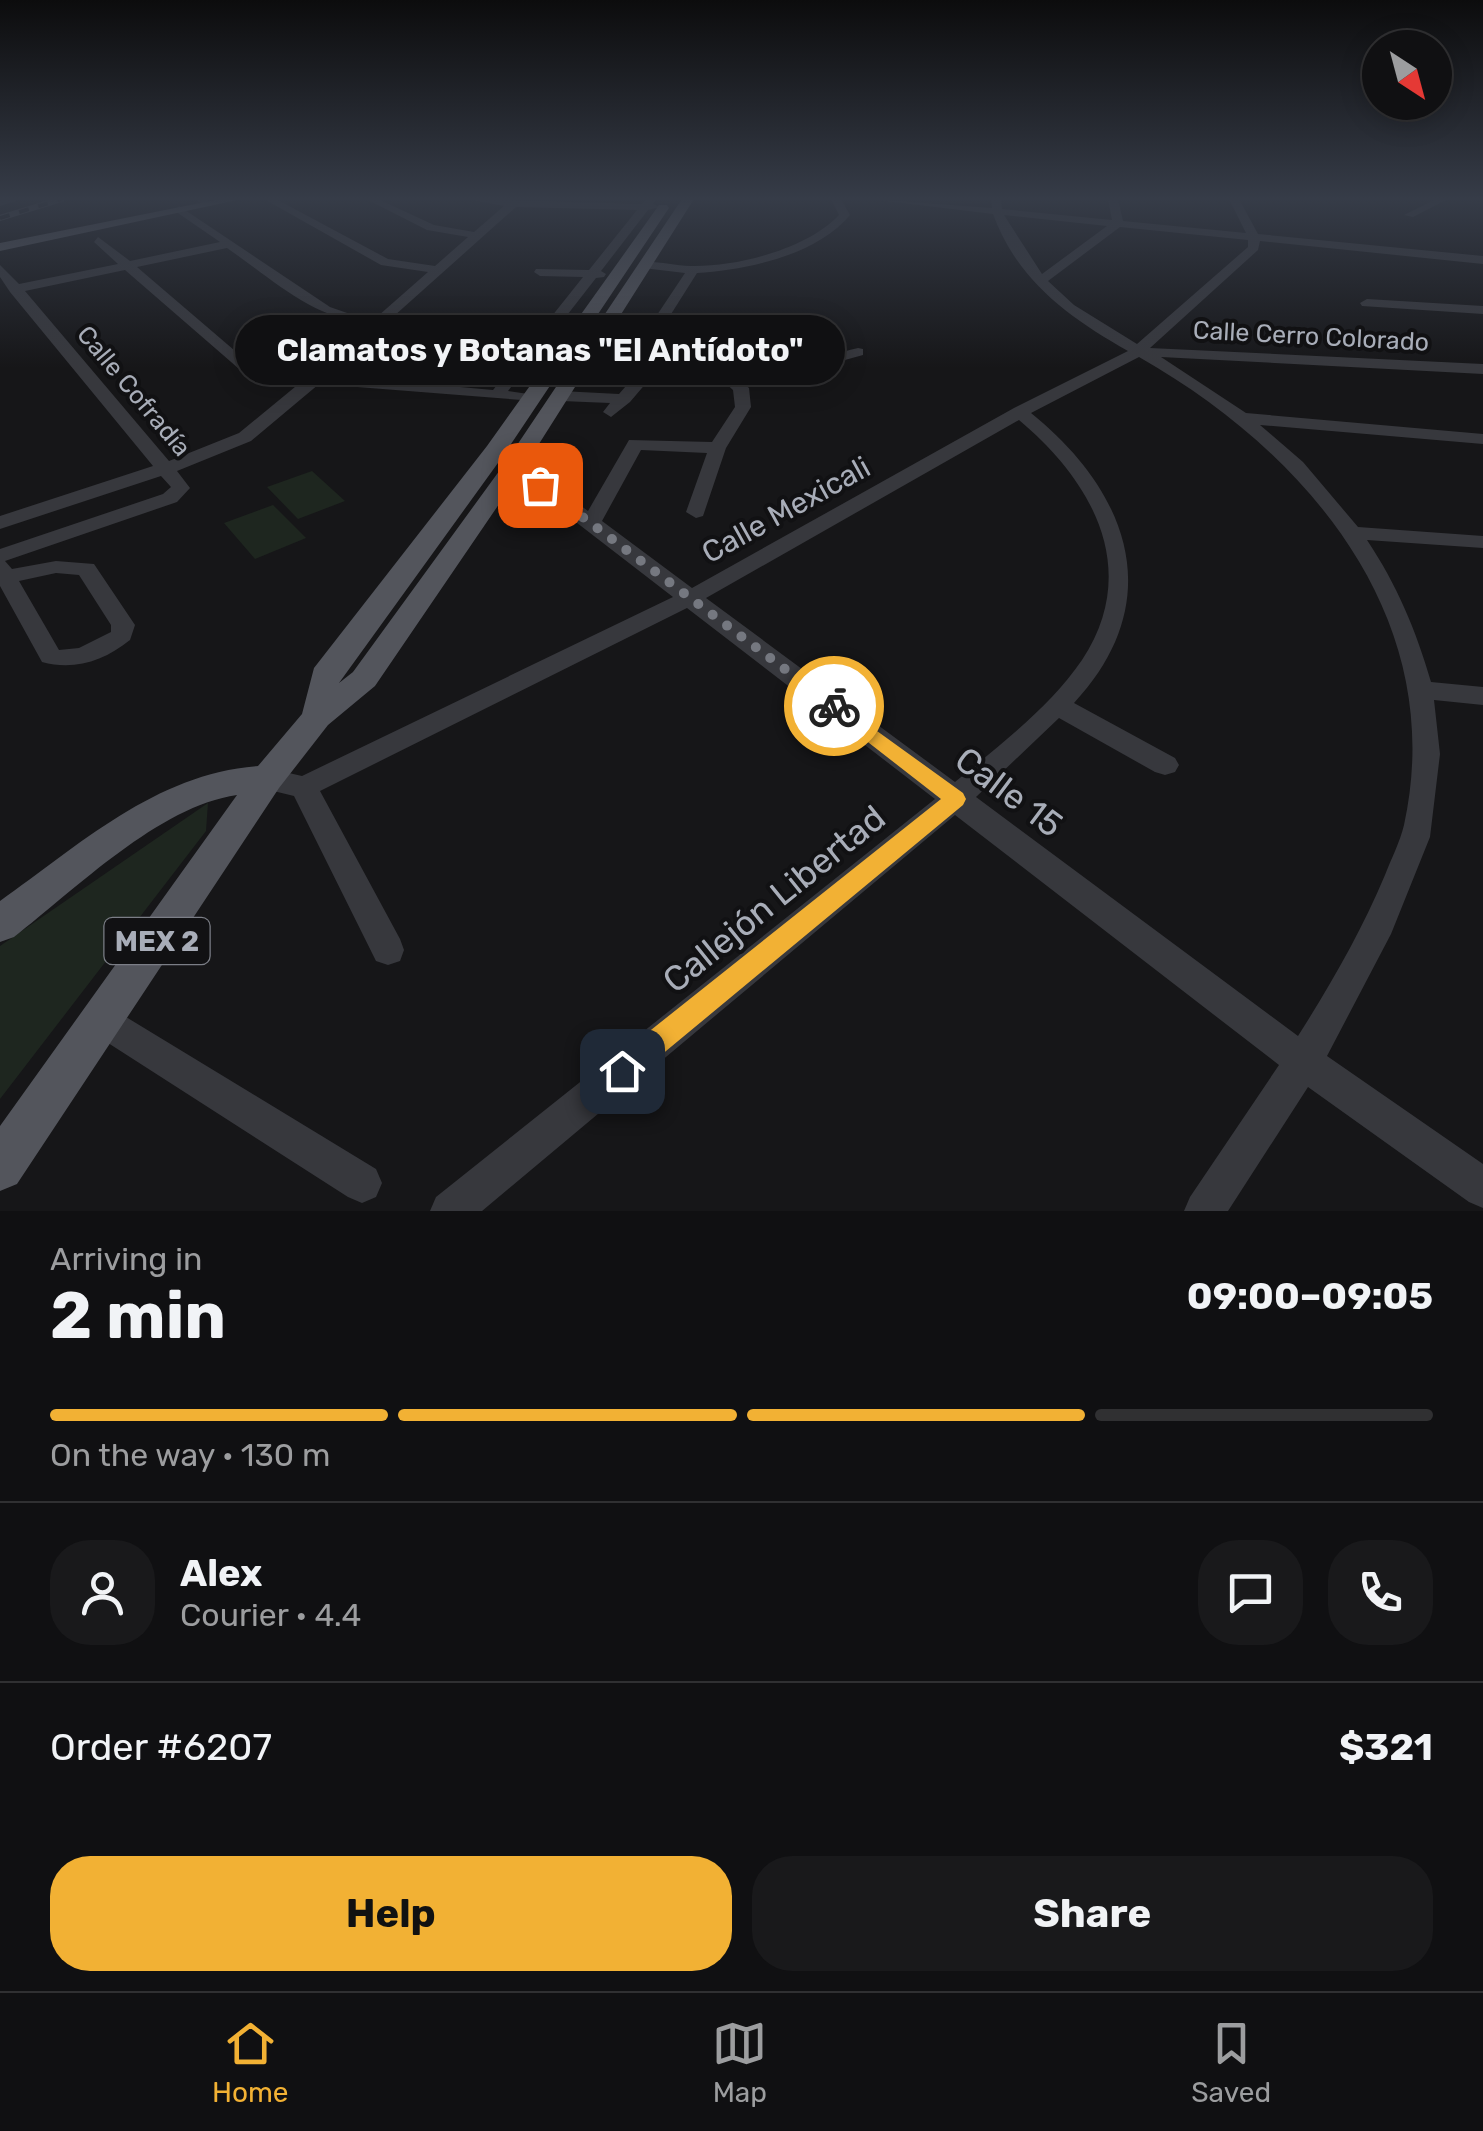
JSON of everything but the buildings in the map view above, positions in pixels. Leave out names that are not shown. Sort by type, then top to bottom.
[{"type":"main road","name":"MEX 2","points":[[504,458],[528,398],[626,256]]},
{"type":"main road","name":"MEX 2","points":[[0,1167],[102,1020],[286,783],[317,717],[325,675],[504,458],[561,396],[647,265],[649,256]]},
{"type":"main road","points":[[0,924],[138,826],[197,791],[233,781],[286,783]]},
{"type":"street","points":[[115,256],[250,370],[528,398]]},
{"type":"street","points":[[15,289],[176,256]]},
{"type":"street","points":[[246,256],[325,310],[349,318],[382,320]]},
{"type":"street","points":[[373,256],[385,262],[439,270]]},
{"type":"street","points":[[0,522],[167,468],[245,437],[456,256]]},
{"type":"street","points":[[497,396],[610,256]]},
{"type":"street","points":[[647,265],[693,270],[766,256]]},
{"type":"street","points":[[1023,256],[1038,284],[1243,418],[1356,532],[1384,577],[1407,631],[1419,690],[1428,752],[1419,826],[1380,929],[1204,1211]]},
{"type":"street","points":[[1038,284],[1075,256]]},
{"type":"street","name":"Calle Mexicali","points":[[286,783],[692,597],[1020,412],[1137,352],[1248,256]]},
{"type":"street","points":[[1445,256],[1481,259]]},
{"type":"street","name":"Calle Cofradía","points":[[0,269],[181,488],[170,498],[2,566]]},
{"type":"street","points":[[693,270],[654,330],[655,339],[666,347],[749,373],[776,374],[858,352]]},
{"type":"street","points":[[540,272],[614,274]]},
{"type":"street","points":[[1367,303],[1483,310]]},
{"type":"street","points":[[693,357],[790,322]]},
{"type":"street","name":"Calle Cerro Colorado","points":[[1137,352],[1483,369]]},
{"type":"street","points":[[584,361],[651,368],[611,412]]},
{"type":"street","points":[[696,512],[717,448],[742,407],[742,388],[730,380]]},
{"type":"street","points":[[561,396],[624,399]]},
{"type":"street","name":"Callejón Libertad","points":[[466,1206],[956,799],[1056,706],[1096,659],[1112,620],[1118,580],[1115,538],[1086,472],[1054,438],[1020,412]]},
{"type":"street","points":[[1243,418],[1483,439]]},
{"type":"street","points":[[591,522],[636,444],[717,448]]},
{"type":"street","name":"Calle 15","points":[[504,458],[1301,1060],[1483,1188]]},
{"type":"street","points":[[1356,532],[1483,542]]},
{"type":"street","points":[[2,566],[86,569],[123,625],[122,634],[74,658],[61,660],[50,656],[2,566]]},
{"type":"street","points":[[1419,690],[1483,696]]},
{"type":"street","points":[[1056,706],[1165,765]]},
{"type":"street","points":[[286,783],[388,950]]},
{"type":"street","points":[[102,1020],[362,1184]]},
{"type":"shaded area","points":[[312,471],[345,501],[298,519],[267,487]]},
{"type":"shaded area","points":[[273,505],[306,538],[255,559],[224,523]]},
{"type":"shaded area","points":[[208,803],[206,831],[0,1099],[0,946]]},
{"type":"way so far","points":[[540,485],[834,706]]},
{"type":"place","name":"Clamatos y Botanas \"El Antídoto\"","points":[[540,485]]},
{"type":"route","points":[[622,1071],[956,799],[834,706]]}]
